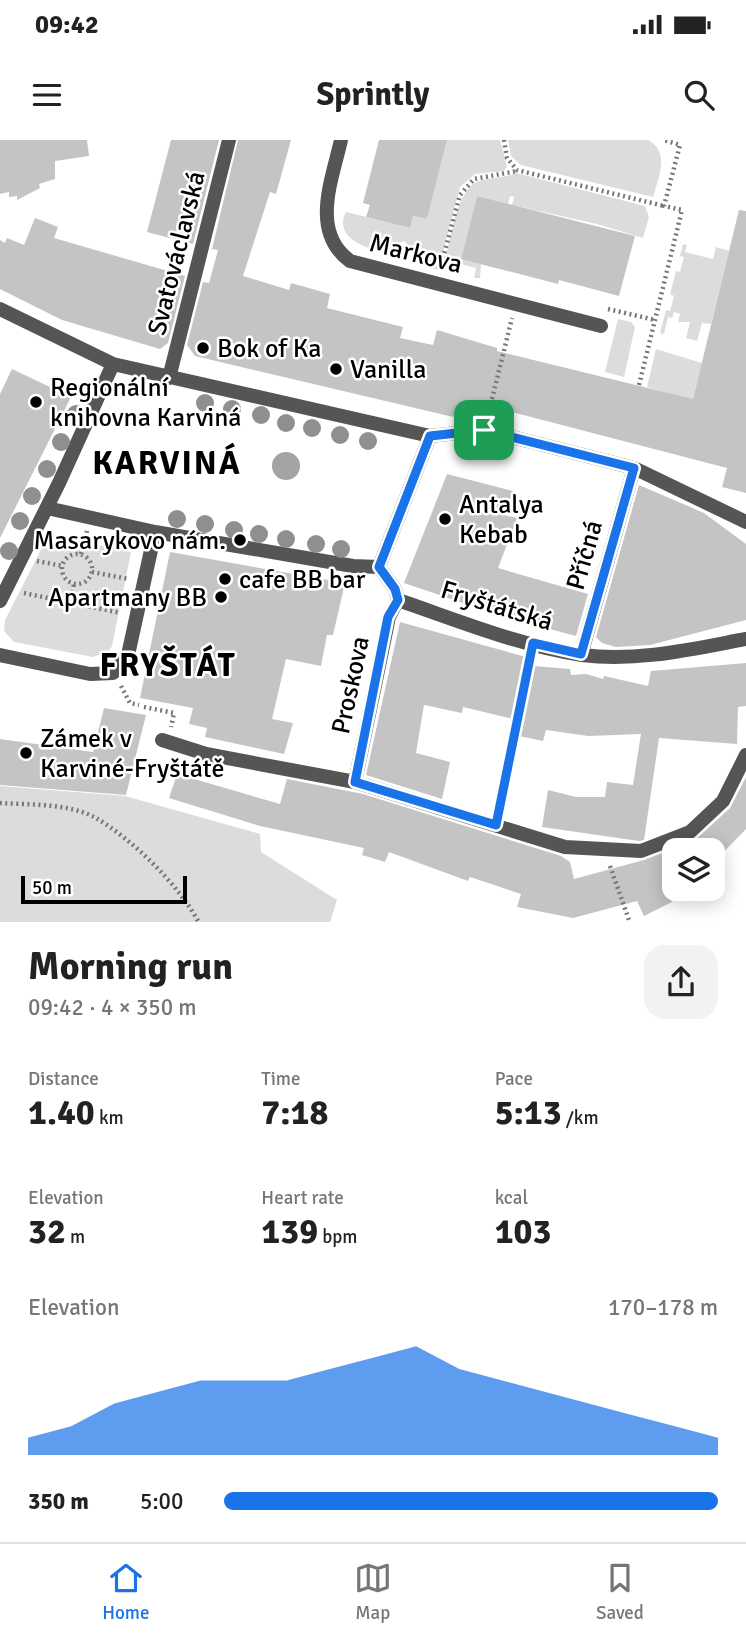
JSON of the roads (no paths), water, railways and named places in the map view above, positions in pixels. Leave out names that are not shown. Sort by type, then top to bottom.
[{"type":"street","name":"Svatováclavská","points":[[169,378],[229,140]]},
{"type":"street","name":"Markova","points":[[341,140],[326,222],[332,245],[350,261],[601,326]]},
{"type":"street","points":[[0,309],[113,364],[430,436],[484,430],[634,468],[746,522]]},
{"type":"street","points":[[3,595],[47,508],[113,364]]},
{"type":"street","points":[[379,567],[430,436]]},
{"type":"street","name":"Příčná","points":[[581,654],[634,468]]},
{"type":"street","points":[[47,508],[155,532],[353,566],[379,567]]},
{"type":"street","points":[[0,655],[90,674],[113,673],[128,655],[155,532]]},
{"type":"street","points":[[379,567],[395,589],[398,600]]},
{"type":"street","name":"Fryštátská","points":[[398,600],[533,643],[581,654],[662,654],[746,639]]},
{"type":"street","name":"Proskova","points":[[355,782],[388,617],[398,600]]},
{"type":"street","points":[[165,741],[206,754],[355,782],[565,846],[641,851],[690,832],[723,801],[746,755]]},
{"type":"place","name":"Bok of Ka","points":[[203,348]]},
{"type":"place","name":"Vanilla","points":[[336,369]]},
{"type":"place","name":"Regionální knihovna Karviná","points":[[36,402]]},
{"type":"place","name":"Antalya Kebab","points":[[445,519]]},
{"type":"place","name":"Masarykovo nám.","points":[[240,540]]},
{"type":"place","name":"cafe BB bar","points":[[225,579]]},
{"type":"place","name":"Apartmany BB","points":[[221,597]]},
{"type":"place","name":"Zámek v Karviné-Fryštátě","points":[[26,753]]},
{"type":"district","name":"KARVINÁ","points":[[167,462]]},
{"type":"district","name":"FRYŠTÁT","points":[[168,664]]}]
